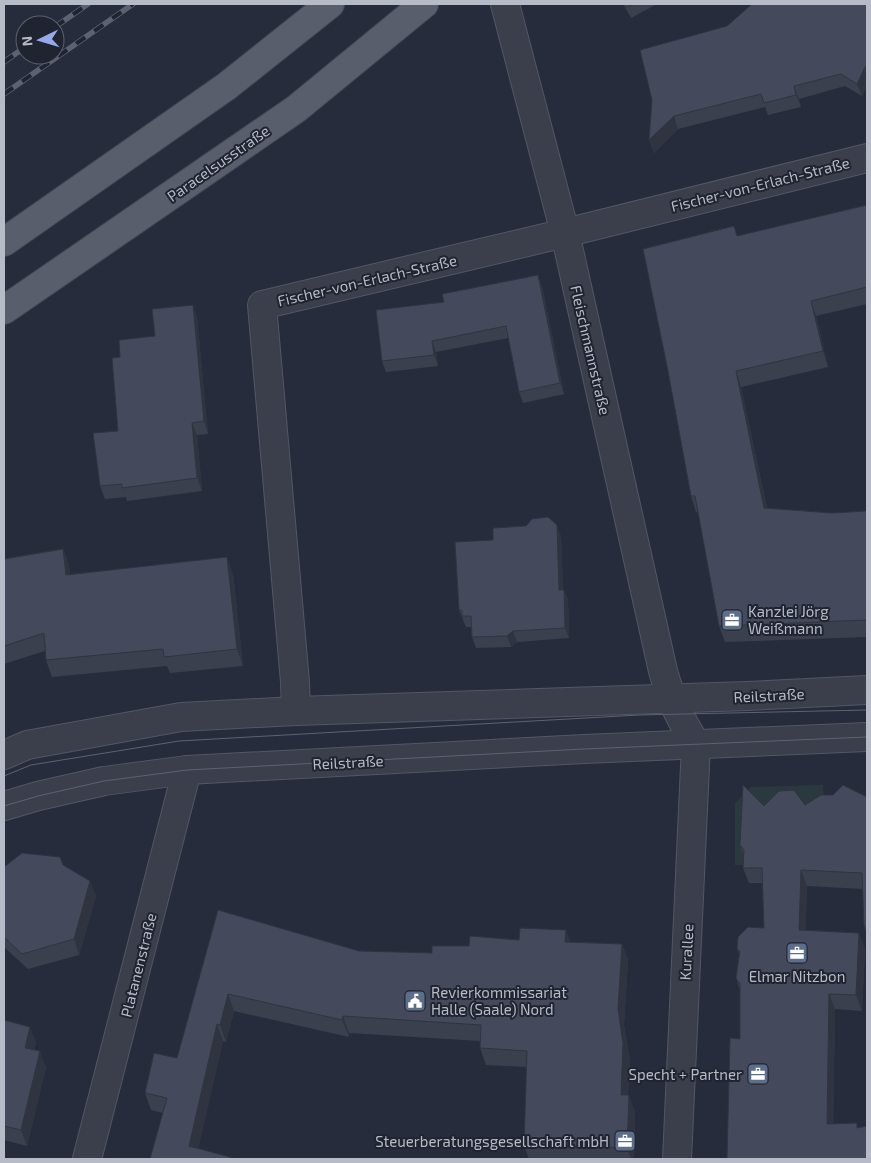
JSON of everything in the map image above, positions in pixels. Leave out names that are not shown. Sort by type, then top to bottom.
[{"type":"main road","points":[[4,242],[227,86],[330,4]]},
{"type":"main road","name":"Paracelsusstraße","points":[[4,310],[296,109],[424,4]]},
{"type":"street","name":"Fleischmannstraße","points":[[505,4],[565,233],[663,671],[671,698]]},
{"type":"street","name":"Fischer-von-Erlach-Straße","points":[[296,711],[262,305],[565,233],[867,158]]},
{"type":"street","name":"Reilstraße","points":[[4,755],[27,745],[182,718],[296,711],[747,696],[867,690]]},
{"type":"street","points":[[671,698],[696,744]]},
{"type":"street","name":"Reilstraße","points":[[4,806],[104,781],[187,770],[867,737]]},
{"type":"street","name":"Kurallee","points":[[677,1159],[696,744]]},
{"type":"street","name":"Platanenstraße","points":[[88,1159],[187,770]]},
{"type":"shaded area","points":[[823,785],[824,812],[750,865],[735,865],[735,803],[751,787]]},
{"type":"building","points":[[752,4],[867,4],[867,66],[857,84],[841,74],[794,86],[796,95],[764,103],[761,94],[674,116],[649,140],[652,100],[640,50],[727,26]]},
{"type":"building","points":[[867,205],[867,287],[811,301],[823,351],[736,371],[764,508],[832,513],[867,511],[867,620],[719,626],[695,496],[691,496],[643,249],[734,226],[737,236]]},
{"type":"building","points":[[538,275],[560,383],[519,392],[506,326],[432,341],[434,355],[382,361],[376,310],[444,302],[442,294]]},
{"type":"building","points":[[193,305],[204,421],[192,423],[197,478],[122,488],[122,484],[100,486],[93,433],[118,431],[112,358],[120,357],[119,340],[155,336],[152,309]]},
{"type":"building","points":[[548,517],[557,525],[559,590],[564,590],[565,628],[513,631],[507,636],[472,637],[471,616],[462,616],[462,610],[459,610],[455,542],[493,540],[493,528],[526,526],[532,519]]},
{"type":"building","points":[[63,549],[66,575],[227,557],[237,649],[164,657],[163,649],[46,660],[44,633],[4,646],[4,559]]},
{"type":"building","points":[[743,785],[764,806],[779,791],[794,790],[805,805],[821,795],[833,795],[843,785],[867,797],[867,926],[864,926],[862,873],[801,870],[799,930],[859,933],[856,995],[829,994],[827,1124],[857,1123],[857,1128],[867,1126],[867,1159],[727,1159],[730,1038],[740,1039],[740,984],[736,978],[740,951],[737,949],[738,937],[748,927],[764,928],[762,868],[743,868],[744,850],[740,845]]},
{"type":"building","points":[[22,853],[60,857],[63,865],[90,881],[74,939],[22,954],[4,937],[4,867]]},
{"type":"building","points":[[218,910],[359,951],[432,953],[432,946],[469,946],[470,936],[519,940],[520,928],[566,930],[565,942],[622,944],[618,1009],[623,1043],[621,1095],[629,1095],[627,1148],[524,1145],[527,1051],[480,1048],[481,1025],[343,1016],[342,1020],[228,994],[220,1025],[217,1024],[189,1146],[237,1159],[150,1159],[167,1098],[145,1093],[154,1053],[177,1058]]},
{"type":"building","points":[[4,1020],[30,1027],[25,1048],[40,1051],[21,1130],[4,1126]]},
{"type":"tram line","points":[[4,776],[31,765],[179,741],[639,715],[867,710]]},
{"type":"tram line","points":[[4,806],[104,781],[187,770],[584,749],[867,737]]},
{"type":"railway","points":[[65,20],[88,4]]},
{"type":"railway","points":[[4,94],[133,4]]},
{"type":"railway","points":[[4,62],[15,54]]},
{"type":"place","name":"Kanzlei Jörg Weißmann","points":[[732,620]]},
{"type":"place","name":"Elmar Nitzbon","points":[[797,953]]},
{"type":"place","name":"Revierkommissariat Halle (Saale) Nord","points":[[415,1001]]},
{"type":"place","name":"Specht + Partner","points":[[758,1074]]},
{"type":"place","name":"Steuerberatungsgesellschaft mbH","points":[[625,1141]]}]
